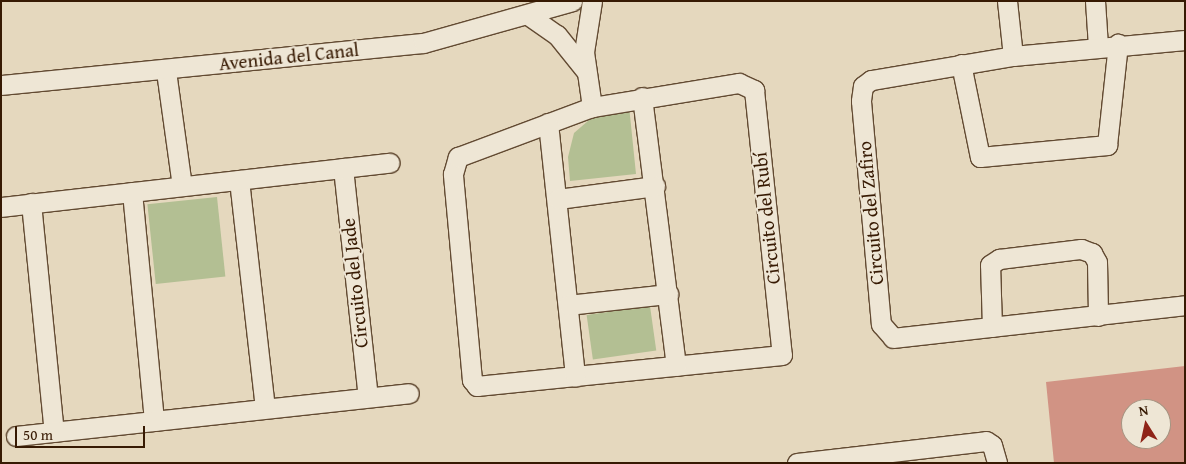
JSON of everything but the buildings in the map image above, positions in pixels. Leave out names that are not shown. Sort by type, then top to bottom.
[{"type":"street","name":"Avenida del Canal","points":[[1,85],[166,71],[423,42],[528,15],[572,1]]},
{"type":"street","points":[[592,1],[585,32],[585,72],[592,107]]},
{"type":"street","points":[[1007,1],[1013,56]]},
{"type":"street","points":[[1095,1],[1098,46]]},
{"type":"street","points":[[528,15],[557,35],[585,72]]},
{"type":"street","name":"Circuito del Zafiro","points":[[1185,40],[1118,44],[1013,56],[871,80],[862,86],[881,324],[893,338],[1185,305]]},
{"type":"street","points":[[961,64],[980,157],[1106,145],[1118,44]]},
{"type":"street","points":[[166,71],[182,186]]},
{"type":"street","name":"Circuito del Rubí","points":[[739,83],[754,90],[782,355],[482,387],[472,380],[453,165],[458,157],[592,107],[642,97],[739,83]]},
{"type":"street","points":[[642,97],[655,186],[676,366]]},
{"type":"street","points":[[548,123],[558,200],[575,377]]},
{"type":"street","points":[[1,207],[390,163]]},
{"type":"street","name":"Circuito del Jade","points":[[343,168],[368,397]]},
{"type":"street","points":[[238,180],[265,408]]},
{"type":"street","points":[[558,200],[655,186]]},
{"type":"street","points":[[132,192],[154,421]]},
{"type":"street","points":[[31,204],[54,432]]},
{"type":"street","points":[[992,327],[990,265],[998,259],[1081,249],[1092,253],[1097,262],[1098,316]]},
{"type":"street","points":[[568,305],[668,294]]},
{"type":"street","points":[[16,436],[409,393]]},
{"type":"street","points":[[797,463],[880,457],[986,441],[995,454]]},
{"type":"green space","points":[[629,106],[636,174],[570,181],[568,157],[574,133],[596,114]]},
{"type":"green space","points":[[217,197],[225,277],[156,284],[147,204]]},
{"type":"green space","points":[[650,306],[656,351],[593,359],[587,315]]}]
